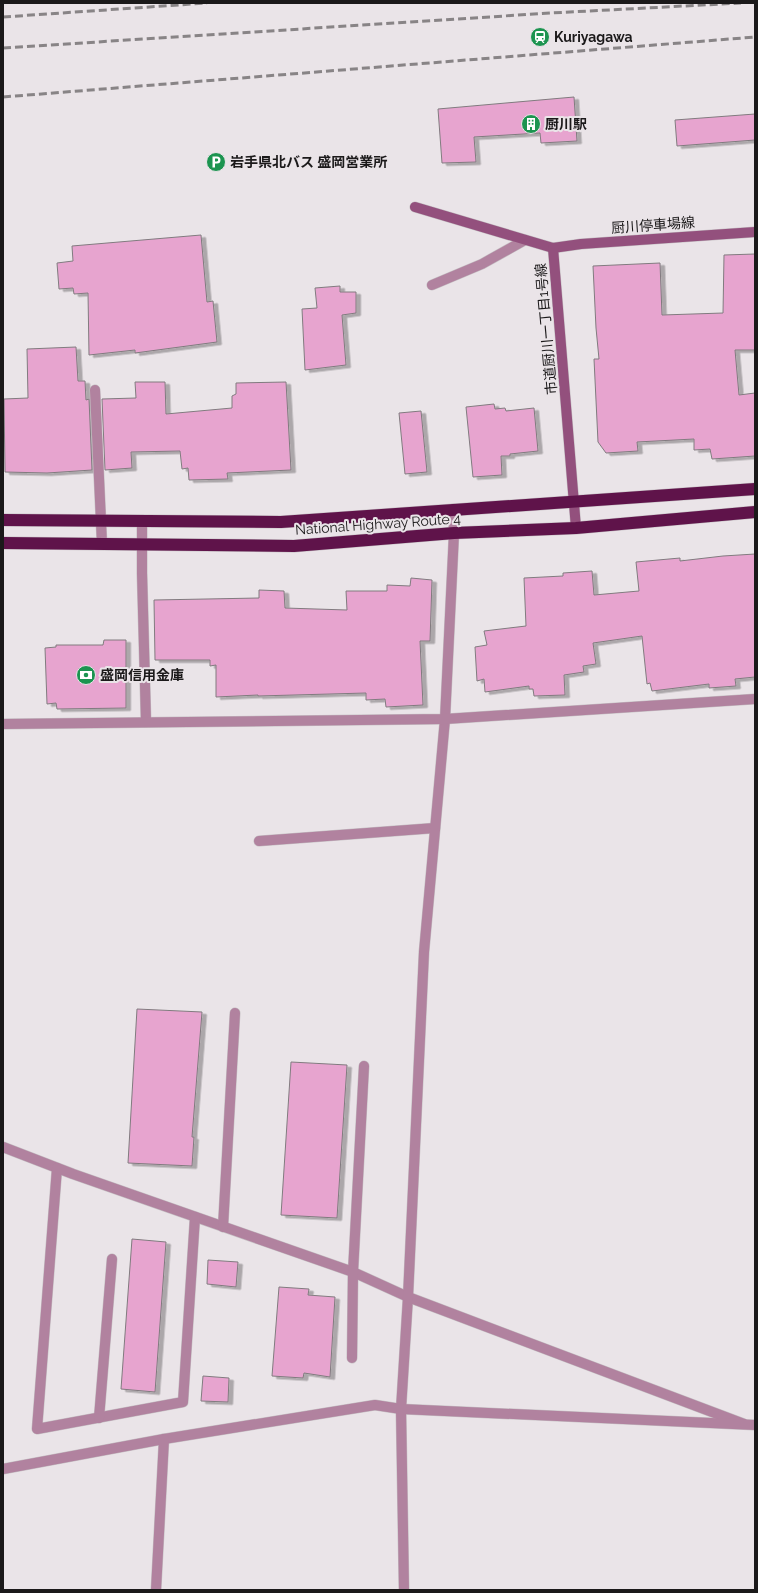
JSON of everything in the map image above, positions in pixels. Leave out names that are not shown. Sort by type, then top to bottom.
[{"type":"highway","name":"National Highway Route 4","points":[[3,520],[281,522],[755,489]]},
{"type":"highway","name":"National Highway Route 4","points":[[3,543],[294,546],[454,533],[576,528],[755,512]]},
{"type":"street","name":"市道厨川一丁目1号線","points":[[415,207],[553,248],[576,528]]},
{"type":"street","name":"厨川停車場線","points":[[553,248],[582,244],[755,232]]},
{"type":"street","points":[[432,284],[482,264],[524,240]]},
{"type":"street","points":[[95,390],[102,544]]},
{"type":"street","points":[[404,1590],[401,1409],[408,1297],[424,952],[445,719],[454,533],[453,509]]},
{"type":"street","points":[[142,522],[146,722]]},
{"type":"street","points":[[3,724],[445,719],[755,699]]},
{"type":"street","points":[[259,841],[435,828]]},
{"type":"street","points":[[223,1227],[235,1013]]},
{"type":"street","points":[[352,1358],[353,1272],[364,1066]]},
{"type":"street","points":[[3,1147],[57,1168],[353,1272],[408,1297],[744,1424]]},
{"type":"street","points":[[57,1168],[37,1429],[183,1402],[195,1217]]},
{"type":"street","points":[[100,1418],[112,1259]]},
{"type":"street","points":[[3,1469],[164,1439],[375,1405],[401,1409],[755,1425]]},
{"type":"street","points":[[156,1590],[164,1439]]},
{"type":"building","points":[[574,97],[577,141],[541,143],[540,133],[474,137],[476,162],[442,163],[438,109]]},
{"type":"building","points":[[755,114],[755,140],[677,146],[675,120]]},
{"type":"building","points":[[201,235],[207,302],[213,301],[217,342],[135,353],[135,350],[89,355],[88,293],[74,294],[73,288],[59,289],[57,263],[73,261],[72,246]]},
{"type":"building","points":[[755,254],[755,350],[735,350],[739,395],[755,393],[755,456],[712,459],[710,449],[694,450],[694,439],[637,442],[638,451],[606,453],[598,442],[594,359],[599,359],[593,266],[660,263],[662,315],[723,313],[724,255]]},
{"type":"building","points":[[340,286],[340,292],[356,292],[356,313],[342,315],[346,365],[305,370],[302,309],[317,308],[315,288]]},
{"type":"building","points":[[76,347],[78,381],[85,381],[86,400],[89,399],[92,470],[47,473],[5,472],[4,399],[28,398],[27,349]]},
{"type":"building","points":[[135,382],[165,382],[166,414],[232,408],[232,396],[236,394],[236,383],[286,382],[291,470],[227,473],[228,479],[189,480],[188,468],[182,469],[180,451],[131,452],[132,468],[105,470],[102,399],[136,398]]},
{"type":"building","points":[[494,404],[495,409],[505,408],[506,411],[534,408],[538,451],[510,454],[510,456],[501,456],[502,475],[473,477],[466,407]]},
{"type":"building","points":[[421,411],[427,472],[405,474],[399,413]]},
{"type":"building","points":[[755,554],[755,677],[735,679],[736,686],[709,688],[709,684],[652,691],[650,683],[647,684],[642,636],[593,643],[596,664],[583,666],[584,672],[564,675],[565,695],[534,696],[533,689],[529,689],[529,686],[485,692],[484,679],[477,681],[475,647],[487,645],[484,631],[526,626],[524,578],[563,576],[563,573],[592,571],[594,595],[639,591],[636,562],[680,558],[680,561]]},
{"type":"building","points":[[411,578],[432,580],[430,641],[420,641],[423,705],[386,707],[385,699],[366,700],[366,693],[216,697],[216,665],[210,666],[210,660],[155,660],[154,600],[259,598],[259,590],[284,591],[285,608],[347,610],[346,591],[387,591],[387,585],[410,586]]},
{"type":"building","name":"盛岡信用金庫","points":[[104,640],[126,640],[126,708],[57,709],[56,703],[47,704],[45,648],[56,647],[56,645],[103,645]]},
{"type":"building","points":[[137,1009],[202,1012],[192,1137],[194,1137],[192,1166],[128,1163]]},
{"type":"building","points":[[291,1062],[347,1065],[337,1218],[281,1215]]},
{"type":"building","points":[[132,1239],[166,1242],[155,1392],[121,1389]]},
{"type":"building","points":[[208,1260],[238,1262],[236,1287],[207,1284]]},
{"type":"building","points":[[279,1287],[309,1289],[308,1295],[335,1297],[330,1377],[304,1373],[303,1378],[272,1376]]},
{"type":"building","points":[[203,1376],[229,1378],[228,1402],[201,1401]]},
{"type":"railway","points":[[3,17],[207,3]]},
{"type":"railway","points":[[3,48],[551,13],[741,3]]},
{"type":"railway","points":[[3,97],[755,37]]},
{"type":"place","name":"Kuriyagawa","points":[[540,37]]},
{"type":"place","name":"厨川駅","points":[[531,124]]},
{"type":"place","name":"岩手県北バス 盛岡営業所","points":[[216,162]]},
{"type":"place","name":"盛岡信用金庫","points":[[86,675]]}]
